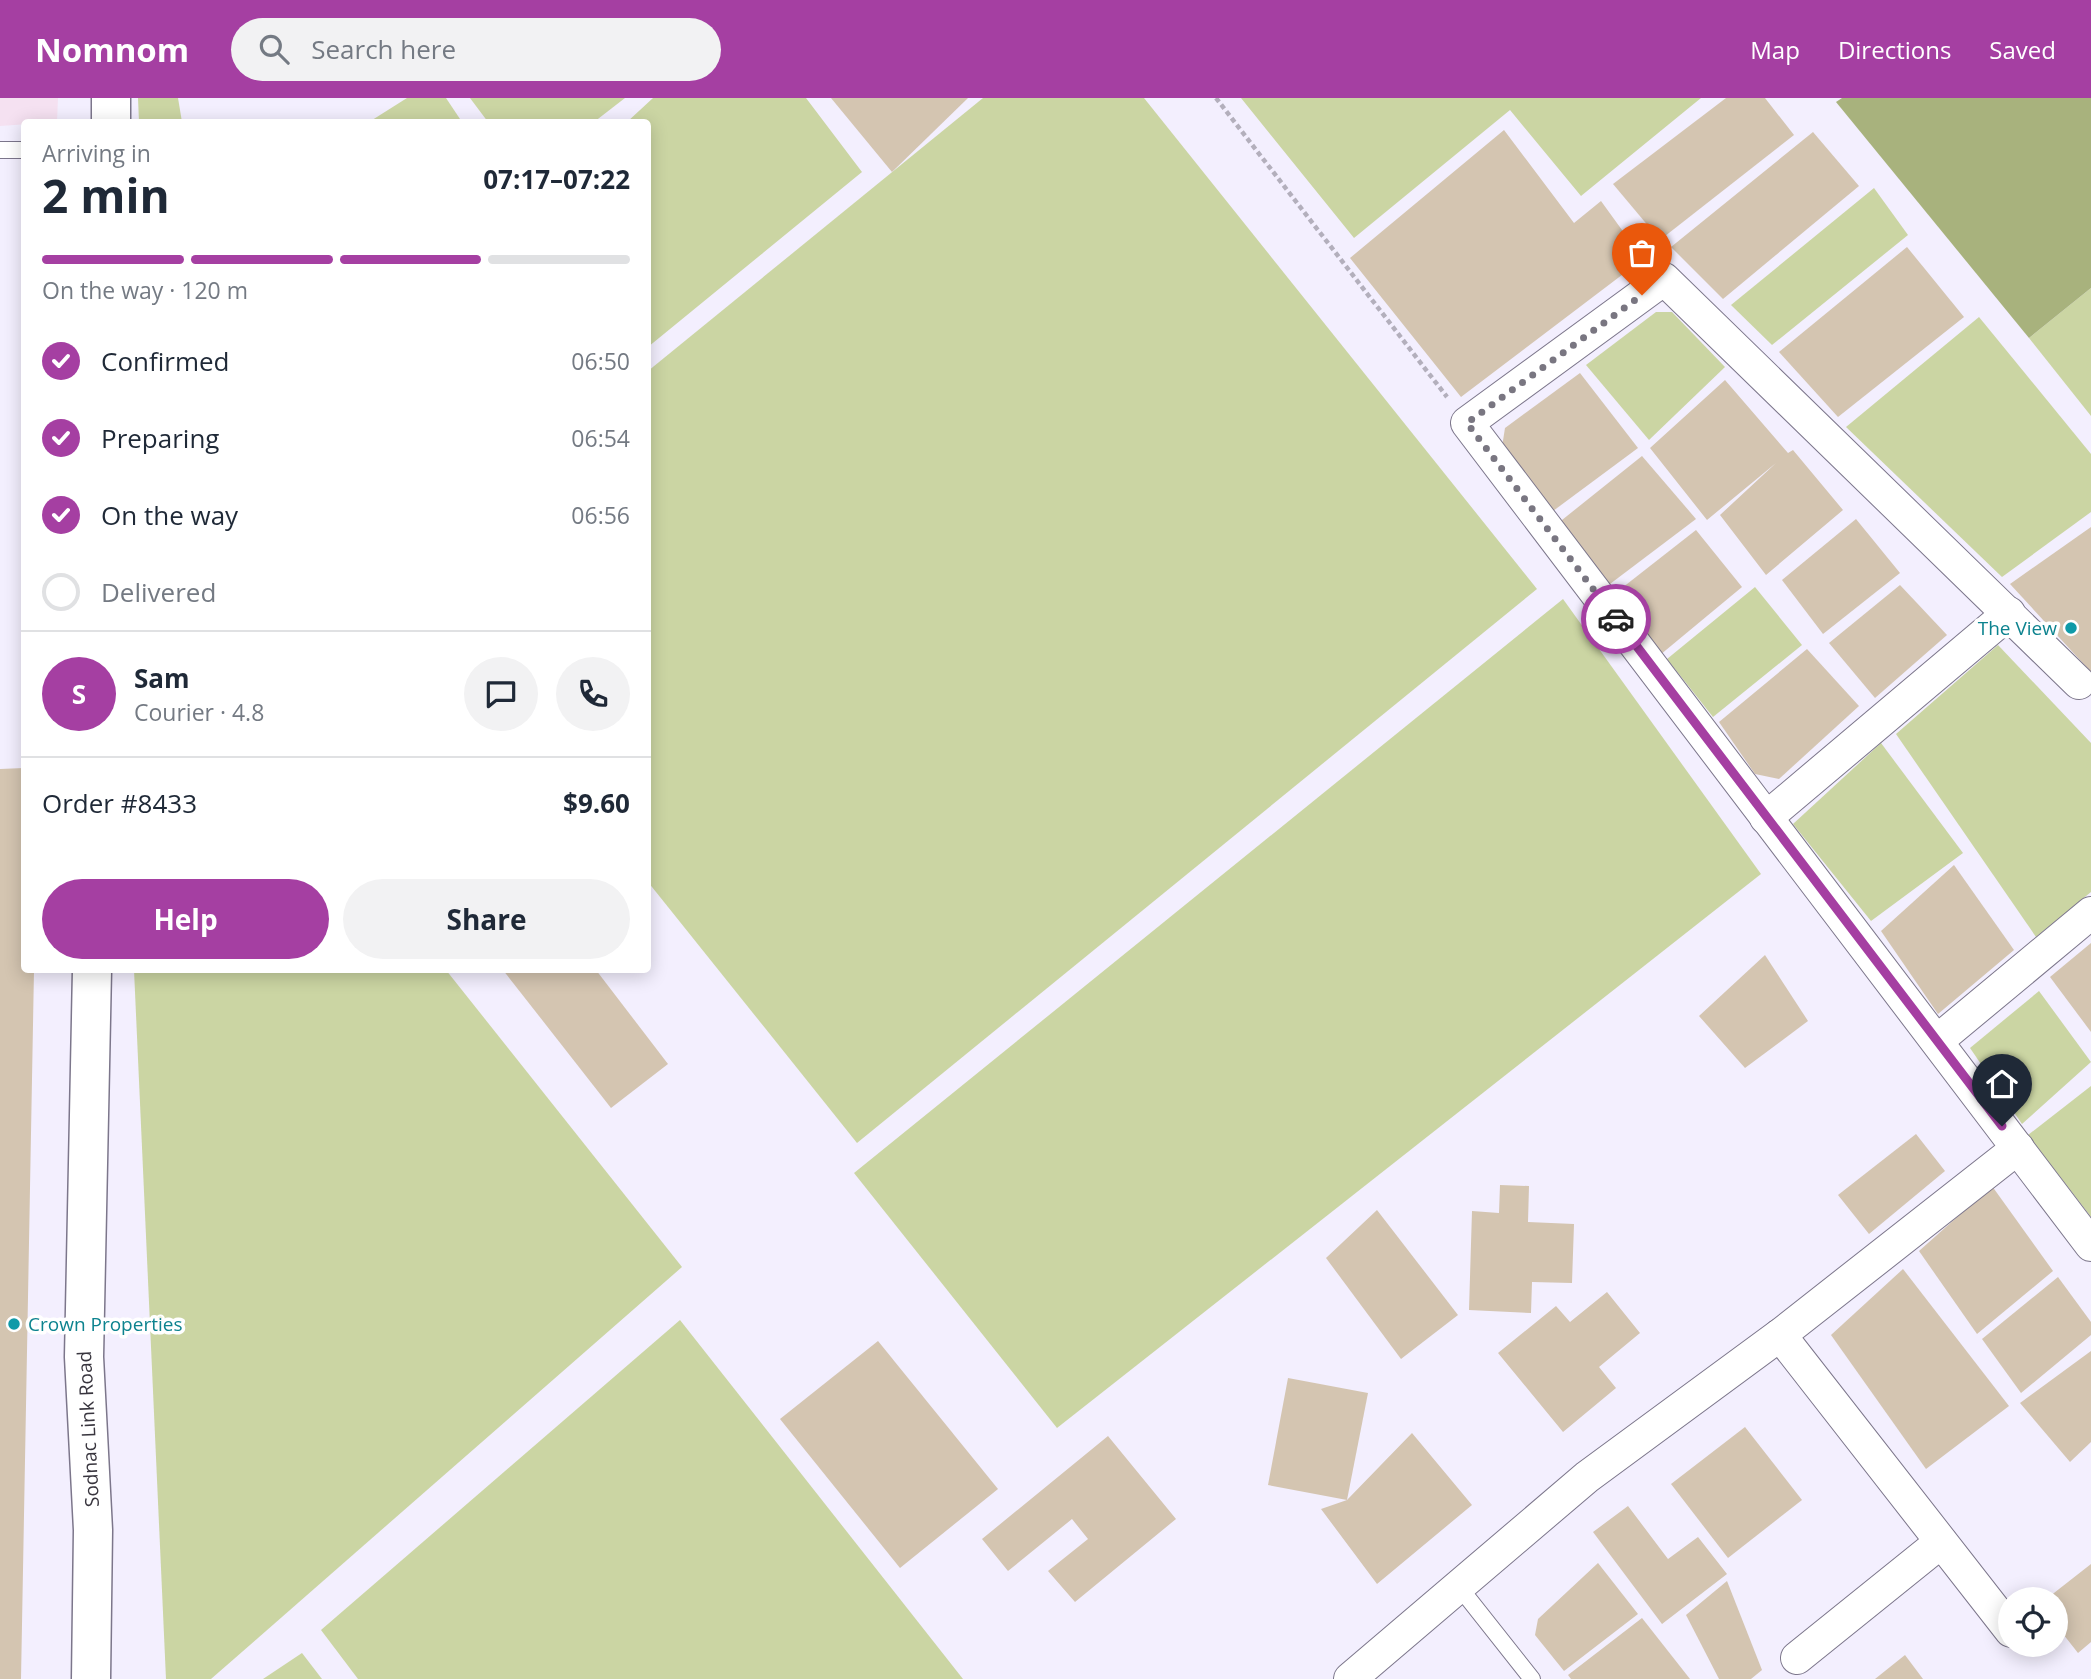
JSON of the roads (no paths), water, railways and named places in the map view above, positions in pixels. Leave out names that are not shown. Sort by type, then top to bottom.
[{"type":"main road","points":[[111,98],[111,119]]},
{"type":"main road","name":"Sodnac Link Road","points":[[91,1679],[93,1530],[83,1357],[92,973]]},
{"type":"street","points":[[2079,683],[1664,279],[1467,423],[2091,1245]]},
{"type":"street","points":[[1766,818],[2008,613]]},
{"type":"street","points":[[1937,1041],[2091,913]]},
{"type":"street","points":[[1350,1679],[1587,1477],[1780,1335],[2018,1147]]},
{"type":"street","points":[[1780,1335],[1998,1614]]},
{"type":"street","points":[[1797,1658],[1941,1542]]},
{"type":"lane","points":[[0,150],[21,150]]},
{"type":"lane","points":[[1460,1588],[1532,1679]]},
{"type":"place","name":"The View","points":[[2071,628]]},
{"type":"place","name":"Crown Properties","points":[[14,1324]]}]
